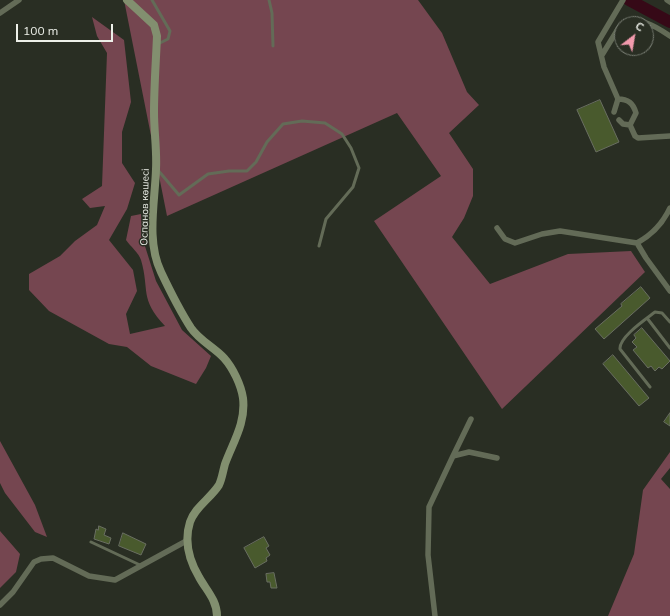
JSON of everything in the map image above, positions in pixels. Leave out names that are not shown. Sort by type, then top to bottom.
[{"type":"street","points":[[0,13],[19,0]]},
{"type":"street","name":"Оспанов көшесі","points":[[127,0],[154,25],[156,44],[154,112],[156,168],[153,230],[155,253],[161,271],[191,328],[201,340],[224,358],[234,373],[243,396],[244,408],[241,424],[225,464],[220,484],[198,508],[190,522],[188,554],[198,576],[212,596],[217,609],[217,616]]},
{"type":"street","points":[[614,112],[618,99],[604,67],[598,42],[623,0]]},
{"type":"street","points":[[654,27],[670,36]]},
{"type":"street","points":[[602,54],[614,35]]},
{"type":"street","points":[[618,99],[629,102],[634,107],[636,113],[630,126]]},
{"type":"street","points":[[619,120],[623,124],[630,126],[635,136],[638,138],[670,136]]},
{"type":"street","points":[[497,228],[505,239],[515,243],[542,234],[560,231],[637,243],[644,239],[661,223],[670,208]]},
{"type":"street","points":[[637,243],[670,291]]},
{"type":"street","points":[[435,616],[428,555],[429,507],[471,419]]},
{"type":"street","points":[[453,456],[469,452],[497,458]]},
{"type":"street","points":[[0,605],[13,592],[34,562],[40,559],[53,558],[89,576],[107,580],[115,580],[188,540]]},
{"type":"lane","points":[[152,0],[170,31],[168,39],[156,44]]},
{"type":"lane","points":[[269,0],[272,13],[273,46]]},
{"type":"lane","points":[[156,168],[179,195],[208,174],[229,171],[247,171],[256,162],[267,142],[283,124],[302,121],[325,123],[342,134],[351,148],[359,168],[353,186],[326,219],[319,246]]},
{"type":"lane","points":[[650,387],[620,349],[619,345],[625,337],[647,318],[658,312],[662,313],[670,322]]},
{"type":"lane","points":[[647,318],[670,348]]},
{"type":"lane","points":[[91,542],[140,565]]},
{"type":"shaded area","points":[[124,0],[418,0],[442,33],[467,92],[479,105],[449,133],[473,169],[473,196],[464,218],[452,237],[490,284],[568,254],[631,251],[645,272],[502,409],[374,221],[441,176],[397,113],[167,216]]},
{"type":"shaded area","points":[[92,17],[124,40],[131,102],[122,132],[122,163],[135,183],[127,209],[109,240],[133,270],[137,291],[126,314],[130,334],[165,326],[148,301],[144,271],[140,257],[126,240],[131,216],[141,214],[144,243],[156,281],[182,330],[211,356],[206,368],[196,384],[151,366],[127,347],[109,344],[49,311],[29,290],[29,274],[60,256],[75,241],[97,225],[105,206],[90,208],[82,199],[102,186],[107,53],[97,36]]},
{"type":"shaded area","points":[[0,441],[35,505],[47,537],[35,532],[5,493],[0,483]]},
{"type":"shaded area","points":[[670,452],[670,468],[661,479],[670,489],[670,616],[608,616],[634,554],[643,490]]},
{"type":"shaded area","points":[[0,531],[20,554],[16,572],[0,588]]},
{"type":"building","points":[[600,100],[619,142],[596,152],[577,110]]},
{"type":"building","points":[[641,287],[650,298],[604,339],[595,329],[622,306],[621,304]]},
{"type":"building","points":[[642,328],[670,361],[662,369],[659,367],[655,371],[651,366],[648,368],[633,350],[637,347],[632,342],[636,338],[634,335]]},
{"type":"building","points":[[613,355],[649,398],[639,406],[603,364]]},
{"type":"building","points":[[670,413],[670,426],[664,422]]},
{"type":"building","points":[[99,526],[106,529],[104,535],[111,538],[109,544],[94,539],[96,529],[98,530]]},
{"type":"building","points":[[123,533],[146,544],[141,555],[119,546]]},
{"type":"building","points":[[264,537],[269,546],[266,548],[270,555],[266,558],[267,561],[255,568],[244,548]]},
{"type":"building","points":[[274,573],[277,588],[271,588],[270,582],[267,582],[266,574]]},
{"type":"waterway","points":[[629,0],[670,22]]}]
